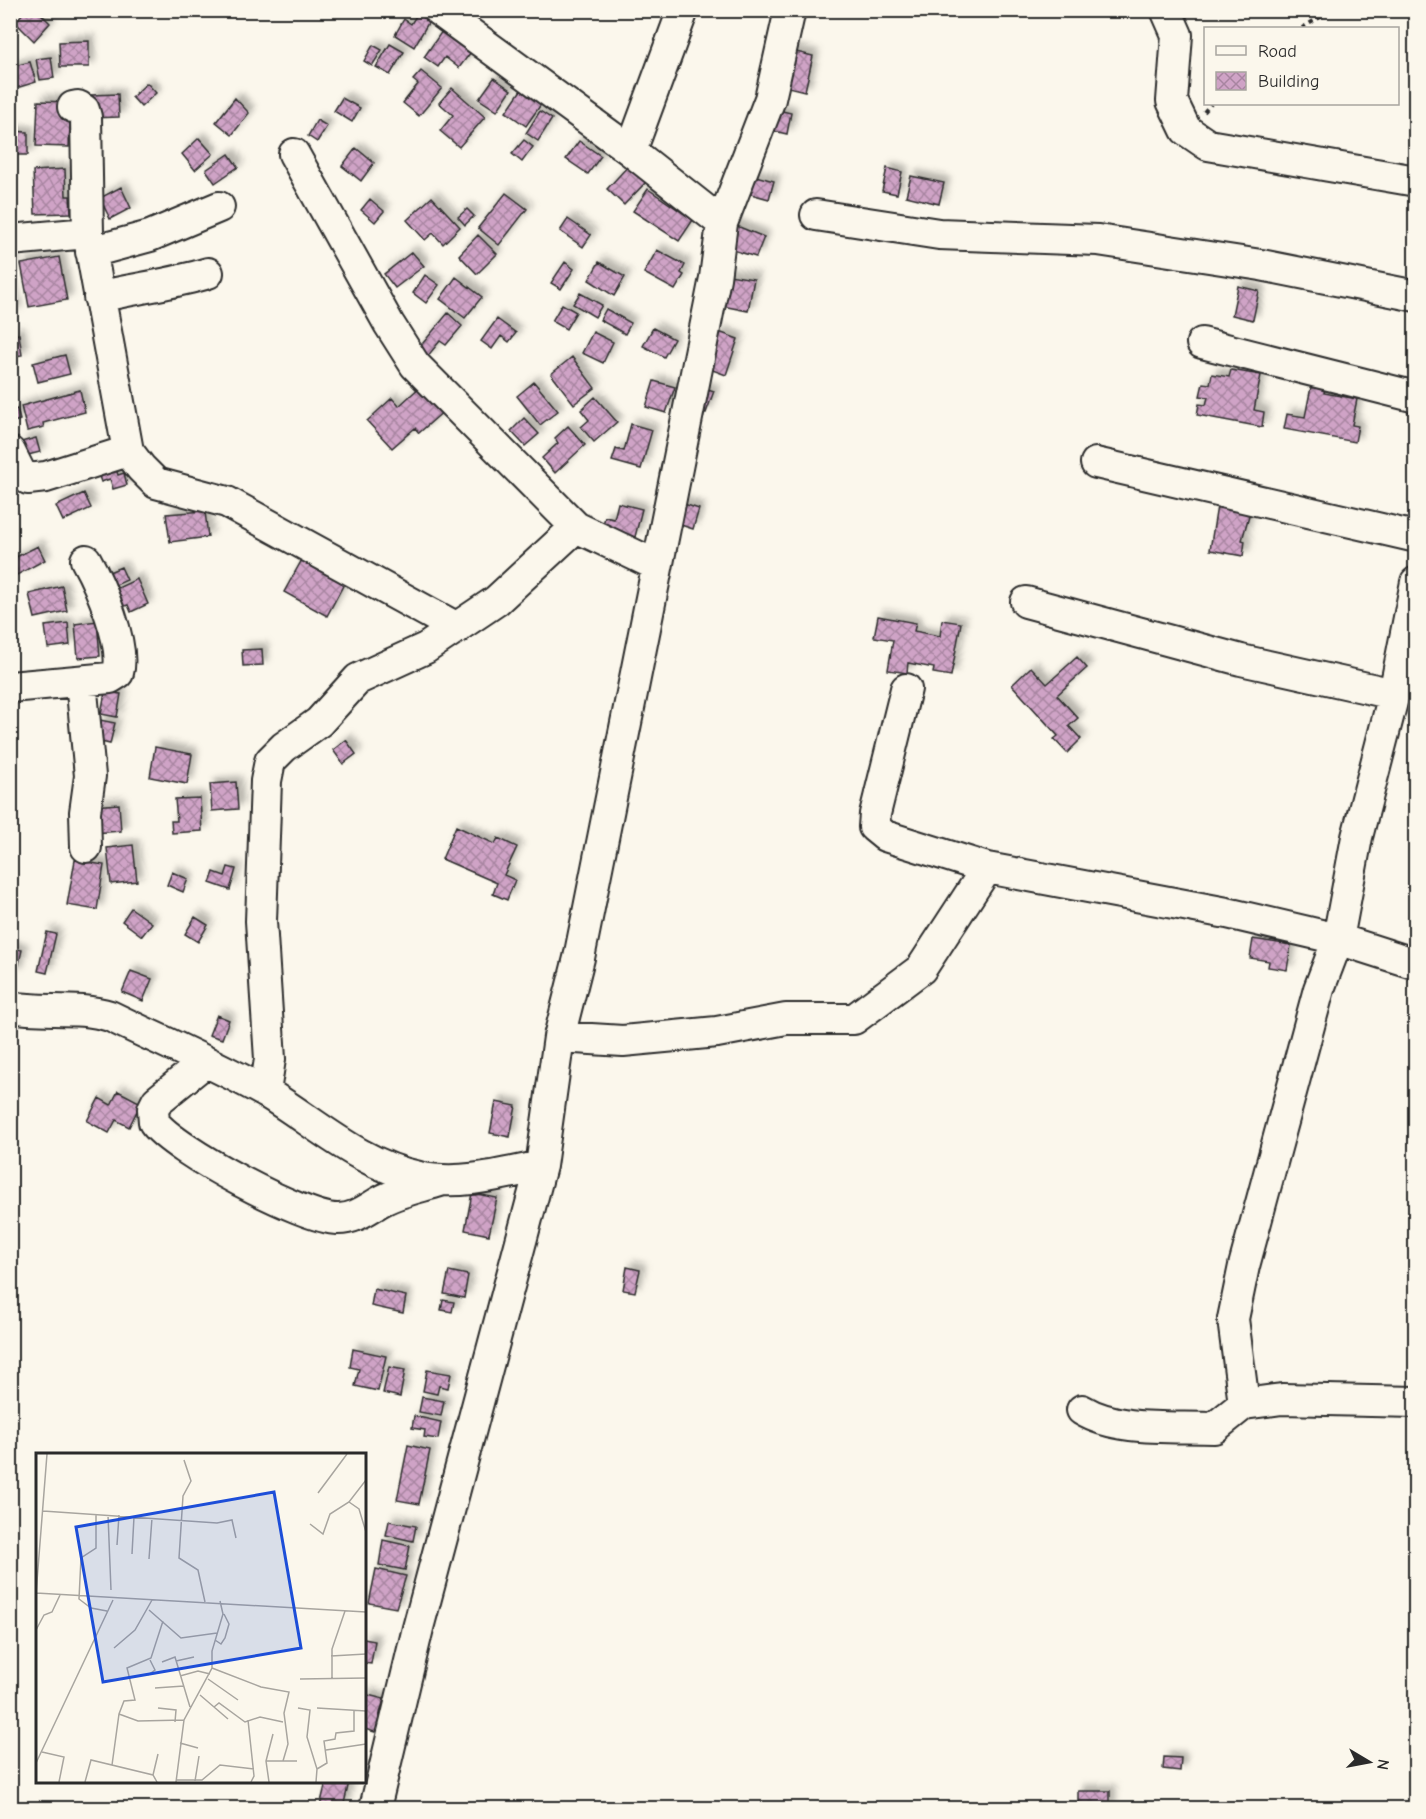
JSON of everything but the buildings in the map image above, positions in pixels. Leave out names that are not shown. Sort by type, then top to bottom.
[{"type":"street","points":[[438,10],[631,150],[722,223]]},
{"type":"street","points":[[631,150],[683,10]]},
{"type":"street","points":[[375,1809],[418,1628],[541,1166],[559,1037],[579,958],[715,278],[722,223],[770,99],[790,10]]},
{"type":"street","points":[[1166,10],[1177,35],[1172,101],[1186,130],[1208,145],[1416,181]]},
{"type":"street","points":[[73,107],[78,106],[84,110],[86,117],[89,243],[128,451],[156,483],[227,502],[457,628]]},
{"type":"street","points":[[294,154],[389,324],[415,365],[576,527],[656,565]]},
{"type":"street","points":[[10,240],[89,243],[150,236],[219,207]]},
{"type":"street","points":[[816,215],[939,234],[1098,240],[1261,265],[1416,296]]},
{"type":"street","points":[[99,297],[139,286],[181,281],[208,273]]},
{"type":"street","points":[[1202,343],[1416,397]]},
{"type":"street","points":[[10,452],[20,472],[28,479],[46,477],[128,451]]},
{"type":"street","points":[[1096,463],[1416,537]]},
{"type":"street","points":[[265,1092],[270,1059],[261,921],[266,781],[270,761],[284,747],[319,722],[358,680],[426,648],[496,601],[576,527]]},
{"type":"street","points":[[10,687],[110,678],[118,673],[120,664],[103,592],[86,560]]},
{"type":"street","points":[[1244,1404],[1233,1319],[1244,1266],[1319,989],[1338,939],[1357,837],[1394,694],[1416,582]]},
{"type":"street","points":[[1026,602],[1241,660],[1394,694]]},
{"type":"street","points":[[81,681],[90,776],[85,812],[86,847]]},
{"type":"street","points":[[906,689],[874,827],[885,836],[987,868],[1227,913],[1338,939],[1416,964]]},
{"type":"street","points":[[559,1037],[623,1041],[717,1032],[786,1019],[854,1019],[921,969],[987,868]]},
{"type":"street","points":[[10,1007],[28,1010],[96,1012],[265,1092],[354,1151],[421,1178],[491,1176],[541,1166]]},
{"type":"street","points":[[205,1062],[157,1101],[153,1109],[154,1122],[168,1137],[280,1201],[308,1214],[339,1220],[366,1212],[384,1200],[445,1179]]},
{"type":"street","points":[[1082,1410],[1096,1418],[1133,1424],[1215,1428],[1244,1404],[1282,1399],[1416,1402]]},
{"type":"path","points":[[1304,27],[1332,10]]}]
